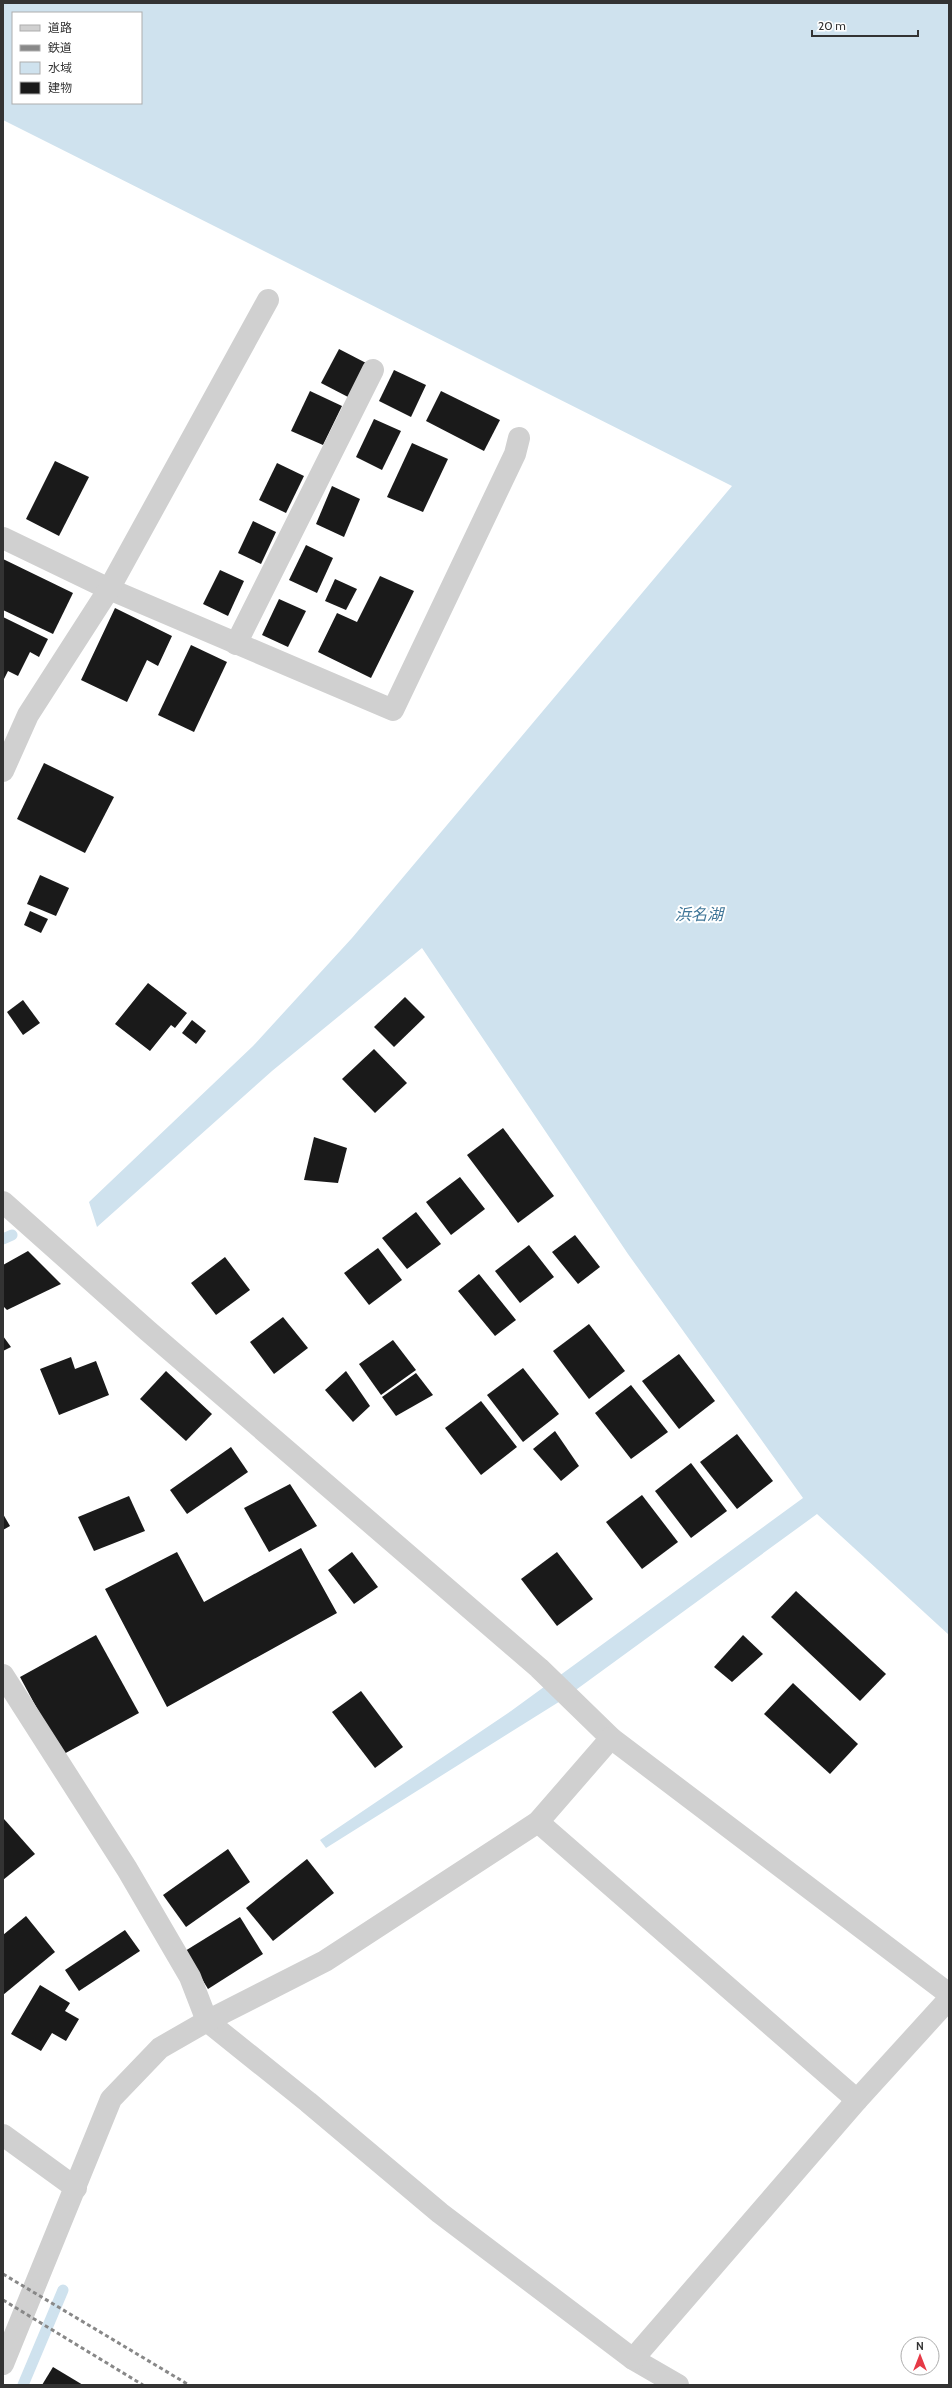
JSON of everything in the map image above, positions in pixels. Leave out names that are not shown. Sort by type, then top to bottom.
[{"type":"street","points":[[3,771],[28,715],[109,589],[268,300]]},
{"type":"street","points":[[236,644],[373,370]]},
{"type":"street","points":[[3,538],[109,589],[393,710],[515,454],[519,438]]},
{"type":"street","points":[[3,1202],[148,1331],[539,1668],[611,1738],[949,1994]]},
{"type":"street","points":[[3,1675],[127,1869],[190,1977],[207,2021],[308,2102],[440,2213],[633,2359],[678,2385]]},
{"type":"street","points":[[3,2364],[111,2099],[160,2048],[207,2021],[326,1961],[538,1822],[611,1738]]},
{"type":"street","points":[[538,1822],[857,2100]]},
{"type":"street","points":[[633,2359],[857,2100],[949,1999]]},
{"type":"street","points":[[3,2135],[76,2188]]},
{"type":"water","name":"浜名湖","points":[[3,3],[949,3],[949,1635],[817,1514],[562,1700],[326,1848],[320,1840],[511,1711],[803,1498],[628,1254],[422,948],[272,1071],[97,1227],[89,1202],[253,1046],[352,938],[732,486],[3,120]]},
{"type":"building","points":[[339,349],[368,364],[350,398],[321,383]]},
{"type":"building","points":[[394,370],[426,385],[411,417],[379,401]]},
{"type":"building","points":[[310,391],[342,406],[323,445],[291,431]]},
{"type":"building","points":[[441,391],[500,420],[484,451],[426,421]]},
{"type":"building","points":[[374,419],[401,431],[382,470],[356,457]]},
{"type":"building","points":[[412,443],[448,459],[423,512],[387,497]]},
{"type":"building","points":[[55,461],[89,477],[59,536],[26,519]]},
{"type":"building","points":[[277,463],[304,476],[286,513],[259,500]]},
{"type":"building","points":[[332,486],[360,499],[344,537],[316,524]]},
{"type":"building","points":[[253,521],[276,532],[261,564],[238,553]]},
{"type":"building","points":[[306,545],[333,558],[317,593],[289,580]]},
{"type":"building","points":[[3,559],[73,593],[53,634],[3,610]]},
{"type":"building","points":[[220,570],[244,581],[228,616],[203,604]]},
{"type":"building","points":[[380,576],[414,591],[371,678],[318,652],[337,613],[357,622]]},
{"type":"building","points":[[335,579],[357,589],[346,610],[325,601]]},
{"type":"building","points":[[279,599],[306,611],[288,647],[262,635]]},
{"type":"building","points":[[115,608],[172,636],[158,666],[147,660],[127,702],[81,680]]},
{"type":"building","points":[[3,617],[48,639],[39,657],[30,652],[18,676],[8,671],[3,681]]},
{"type":"building","points":[[191,645],[227,662],[194,732],[158,715]]},
{"type":"building","points":[[44,763],[114,797],[85,853],[17,819]]},
{"type":"building","points":[[40,875],[69,888],[56,916],[27,904]]},
{"type":"building","points":[[30,911],[48,919],[41,933],[24,925]]},
{"type":"building","points":[[148,983],[187,1013],[175,1028],[171,1025],[150,1051],[115,1024]]},
{"type":"building","points":[[405,997],[425,1017],[394,1047],[374,1027]]},
{"type":"building","points":[[23,1000],[40,1023],[23,1035],[7,1012]]},
{"type":"building","points":[[192,1020],[206,1031],[196,1044],[182,1033]]},
{"type":"building","points":[[374,1049],[407,1083],[375,1113],[342,1079]]},
{"type":"building","points":[[503,1128],[554,1196],[518,1223],[467,1155]]},
{"type":"building","points":[[314,1137],[347,1148],[338,1183],[304,1180]]},
{"type":"building","points":[[460,1177],[485,1209],[451,1235],[426,1202]]},
{"type":"building","points":[[416,1212],[441,1244],[407,1269],[382,1238]]},
{"type":"building","points":[[575,1235],[600,1267],[578,1284],[552,1252]]},
{"type":"building","points":[[529,1245],[554,1277],[520,1303],[495,1271]]},
{"type":"building","points":[[378,1248],[402,1280],[369,1305],[344,1273]]},
{"type":"building","points":[[28,1251],[61,1284],[7,1310],[3,1306],[3,1265]]},
{"type":"building","points":[[225,1257],[250,1290],[216,1315],[191,1283]]},
{"type":"building","points":[[479,1274],[516,1320],[495,1336],[458,1291]]},
{"type":"building","points":[[283,1317],[308,1348],[274,1374],[250,1342]]},
{"type":"building","points":[[589,1324],[625,1371],[589,1399],[553,1351]]},
{"type":"building","points":[[3,1336],[11,1347],[3,1351]]},
{"type":"building","points":[[393,1340],[416,1370],[381,1395],[359,1364]]},
{"type":"building","points":[[679,1354],[715,1401],[679,1429],[642,1381]]},
{"type":"building","points":[[71,1357],[75,1369],[96,1361],[109,1395],[59,1415],[40,1369]]},
{"type":"building","points":[[523,1368],[559,1414],[523,1442],[487,1395]]},
{"type":"building","points":[[166,1371],[212,1414],[186,1441],[140,1399]]},
{"type":"building","points":[[346,1371],[370,1406],[353,1422],[325,1390]]},
{"type":"building","points":[[416,1373],[433,1395],[396,1416],[382,1397]]},
{"type":"building","points":[[631,1385],[668,1432],[631,1459],[595,1413]]},
{"type":"building","points":[[481,1401],[517,1447],[481,1475],[445,1428]]},
{"type":"building","points":[[555,1431],[579,1466],[561,1481],[533,1449]]},
{"type":"building","points":[[737,1434],[773,1481],[737,1509],[700,1462]]},
{"type":"building","points":[[231,1447],[248,1472],[187,1514],[170,1490]]},
{"type":"building","points":[[691,1463],[727,1511],[691,1538],[655,1491]]},
{"type":"building","points":[[290,1484],[317,1526],[269,1552],[244,1508]]},
{"type":"building","points":[[642,1495],[678,1542],[642,1569],[606,1522]]},
{"type":"building","points":[[129,1496],[145,1531],[94,1551],[78,1517]]},
{"type":"building","points":[[3,1514],[10,1526],[3,1530]]},
{"type":"building","points":[[301,1548],[337,1613],[167,1707],[105,1589],[177,1552],[204,1602]]},
{"type":"building","points":[[352,1552],[378,1587],[354,1604],[328,1570]]},
{"type":"building","points":[[557,1552],[593,1599],[557,1626],[521,1579]]},
{"type":"building","points":[[796,1591],[886,1674],[860,1701],[771,1617]]},
{"type":"building","points":[[96,1635],[139,1713],[62,1755],[20,1677]]},
{"type":"building","points":[[743,1635],[763,1654],[732,1682],[714,1667]]},
{"type":"building","points":[[793,1683],[858,1744],[830,1774],[764,1714]]},
{"type":"building","points":[[361,1691],[403,1747],[375,1768],[332,1712]]},
{"type":"building","points":[[4,1819],[35,1854],[3,1880],[3,1820]]},
{"type":"building","points":[[228,1849],[250,1882],[186,1927],[163,1895]]},
{"type":"building","points":[[307,1859],[334,1893],[273,1941],[246,1908]]},
{"type":"building","points":[[26,1916],[55,1952],[3,1995],[3,1935]]},
{"type":"building","points":[[240,1917],[263,1954],[208,1989],[185,1951]]},
{"type":"building","points":[[125,1930],[140,1951],[79,1991],[65,1970]]},
{"type":"building","points":[[40,1985],[70,2003],[65,2011],[79,2019],[66,2041],[52,2033],[41,2051],[11,2034]]},
{"type":"building","points":[[53,2367],[83,2385],[42,2385]]},
{"type":"waterway","points":[[3,1239],[12,1235]]},
{"type":"waterway","points":[[23,2385],[63,2290]]},
{"type":"railway","points":[[3,2274],[189,2385]]},
{"type":"railway","points":[[3,2300],[143,2385]]}]
